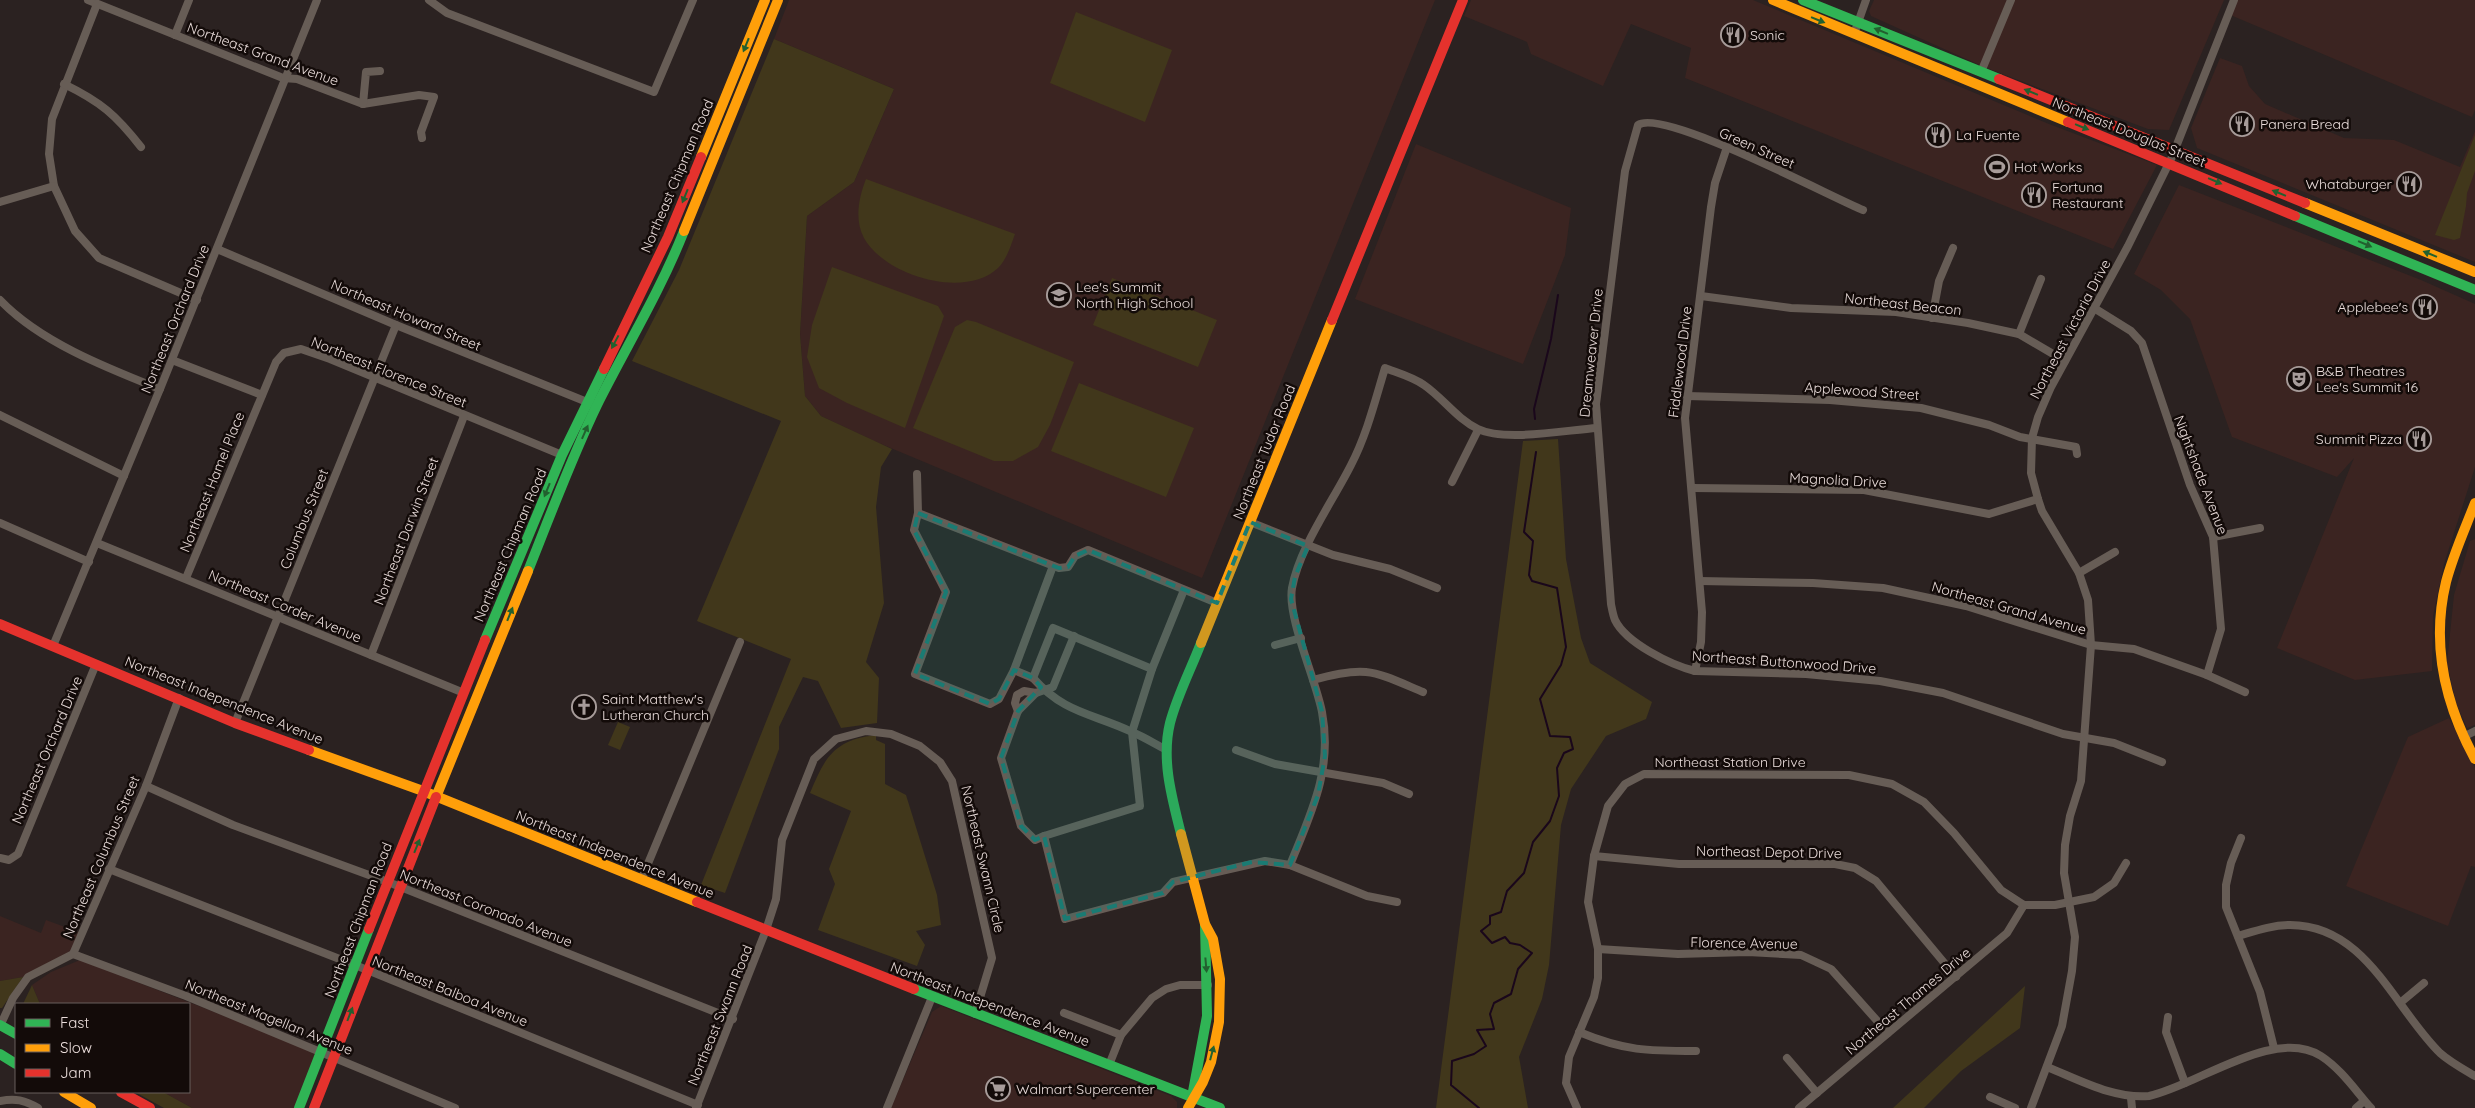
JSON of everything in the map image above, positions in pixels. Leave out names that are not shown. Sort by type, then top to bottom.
[{"type":"main road","name":"Northeast Chipman Road","points":[[302,1107],[423,791],[562,455],[586,402],[668,237],[764,0]]},
{"type":"main road","name":"Northeast Chipman Road","points":[[314,1108],[400,887],[573,459],[597,406],[655,296],[682,237],[778,0]]},
{"type":"main road","name":"Northeast Tudor Road","points":[[1188,1108],[1206,1030],[1208,985],[1204,936],[1205,924],[1169,787],[1167,750],[1170,723],[1216,603],[1463,0]]},
{"type":"main road","name":"Northeast Douglas Street","points":[[1773,0],[2170,162],[2475,290]]},
{"type":"main road","name":"Northeast Douglas Street","points":[[1803,0],[2475,272]]},
{"type":"main road","points":[[1963,79],[1973,80],[1982,72]]},
{"type":"main road","points":[[2475,503],[2445,584],[2441,612],[2443,678],[2463,737],[2475,759]]},
{"type":"main road","points":[[477,696],[472,692],[473,685],[493,633],[499,607]]},
{"type":"main road","name":"Northeast Independence Avenue","points":[[0,624],[235,723],[423,791],[587,859],[642,878],[932,997],[1220,1108]]},
{"type":"main road","name":"Northeast Tudor Road","points":[[1192,1097],[1205,1080],[1218,1033],[1220,1011],[1217,959],[1212,934],[1205,924]]},
{"type":"main road","points":[[0,1026],[15,1034]]},
{"type":"main road","points":[[0,1054],[15,1063]]},
{"type":"main road","points":[[66,1093],[91,1108]]},
{"type":"main road","points":[[123,1093],[150,1108]]},
{"type":"street","name":"Northeast Grand Avenue","points":[[88,0],[286,78],[297,79],[364,104],[419,95],[434,97],[421,132],[422,138]]},
{"type":"street","points":[[175,35],[189,0]]},
{"type":"street","name":"Northeast Orchard Drive","points":[[53,646],[218,249],[317,0]]},
{"type":"street","points":[[429,0],[447,14],[654,92],[693,0]]},
{"type":"street","points":[[1854,34],[1866,0]]},
{"type":"street","points":[[1982,72],[2010,0]]},
{"type":"street","name":"Northeast Victoria Drive","points":[[2030,1108],[2062,1026],[2072,971],[2075,938],[2064,873],[2064,845],[2070,816],[2081,780],[2091,644],[2088,600],[2078,573],[2042,511],[2038,499],[2031,473],[2032,438],[2045,399],[2170,162],[2234,0]]},
{"type":"street","points":[[97,4],[64,84],[52,119],[49,154],[54,186],[75,231],[99,258],[197,300]]},
{"type":"street","points":[[364,104],[366,72],[380,71]]},
{"type":"street","points":[[64,84],[88,95],[112,112],[141,147]]},
{"type":"street","name":"Green Street","points":[[1638,125],[1646,122],[1678,128],[1728,148],[1862,210]]},
{"type":"street","name":"Dreamweaver Drive","points":[[1614,615],[1611,604],[1596,428],[1596,404],[1624,171],[1638,125]]},
{"type":"street","name":"Fiddlewood Drive","points":[[1695,671],[1702,627],[1693,488],[1686,446],[1685,418],[1715,183],[1728,148]]},
{"type":"street","points":[[0,202],[54,186]]},
{"type":"street","points":[[1932,318],[1939,281],[1953,248]]},
{"type":"street","name":"Northeast Howard Street","points":[[218,249],[396,325],[597,406]]},
{"type":"street","points":[[2019,334],[2041,279]]},
{"type":"street","name":"Northeast Beacon","points":[[1701,296],[1790,308],[1872,310],[1932,318],[2019,334],[2065,361]]},
{"type":"street","points":[[0,300],[28,323],[80,354],[108,369],[160,389]]},
{"type":"street","name":"Nightshade Avenue","points":[[2094,308],[2131,331],[2142,343],[2190,485],[2213,537],[2221,629],[2207,675]]},
{"type":"street","name":"Columbus Street","points":[[235,723],[396,325]]},
{"type":"street","name":"Northeast Florence Street","points":[[262,395],[276,362],[284,353],[301,349],[562,455]]},
{"type":"street","points":[[172,360],[262,395]]},
{"type":"street","points":[[1290,865],[1318,795],[1325,756],[1324,724],[1293,610],[1292,588],[1308,546],[1359,450],[1385,368],[1424,385],[1478,430],[1510,435],[1596,428]]},
{"type":"street","name":"Northeast Hamel Place","points":[[186,578],[262,395]]},
{"type":"street","name":"Applewood Street","points":[[1687,396],[1830,400],[1892,404],[1941,411],[2020,436],[2076,448],[2077,454]]},
{"type":"street","points":[[0,415],[124,476]]},
{"type":"street","name":"Northeast Darwin Street","points":[[371,655],[464,416]]},
{"type":"street","points":[[1452,482],[1478,430]]},
{"type":"street","points":[[917,474],[918,513],[914,530],[946,592],[915,674],[990,704],[999,699],[1014,670],[1053,566]]},
{"type":"street","name":"Magnolia Drive","points":[[1693,488],[1864,490],[1989,514],[2038,499]]},
{"type":"street","points":[[918,513],[1053,566],[1068,567],[1075,556],[1088,550],[1216,603]]},
{"type":"street","points":[[1250,522],[1308,546],[1340,557],[1390,569],[1437,588]]},
{"type":"street","points":[[0,523],[89,562]]},
{"type":"street","points":[[2213,537],[2260,528]]},
{"type":"street","name":"Northeast Corder Avenue","points":[[97,543],[464,693]]},
{"type":"street","points":[[2078,573],[2115,552]]},
{"type":"street","name":"Northeast Grand Avenue","points":[[1700,581],[1813,582],[1883,588],[1966,606],[2091,644],[2134,649],[2207,675],[2245,692]]},
{"type":"street","points":[[1040,692],[1018,711],[1002,758],[1020,826],[1036,840],[1140,806],[1132,732],[1152,669],[1184,590]]},
{"type":"street","name":"Northeast Buttonwood Drive","points":[[1614,615],[1615,620],[1628,635],[1643,646],[1678,666],[1695,671],[1806,674],[1880,681],[1943,693],[2085,739],[2114,743],[2162,762]]},
{"type":"street","points":[[1033,678],[1053,628],[1152,669]]},
{"type":"street","points":[[1018,711],[1014,703],[1017,695],[1024,691],[1040,692],[1053,688],[1074,636]]},
{"type":"street","points":[[1275,645],[1301,638]]},
{"type":"street","points":[[642,878],[740,642]]},
{"type":"street","name":"Northeast Orchard Drive","points":[[0,858],[10,860],[18,854],[96,664]]},
{"type":"street","points":[[1014,670],[1033,678],[1040,692],[1068,708],[1132,732],[1167,750]]},
{"type":"street","points":[[1313,680],[1344,671],[1368,671],[1423,692]]},
{"type":"street","name":"Northeast Columbus Street","points":[[0,1026],[13,998],[28,977],[73,954],[146,786],[179,698]]},
{"type":"street","name":"Northeast Swann Circle","points":[[766,930],[776,900],[782,840],[814,759],[836,739],[866,731],[891,734],[913,743],[940,762],[952,781],[992,958],[975,1014]]},
{"type":"street","points":[[2463,737],[2475,731]]},
{"type":"street","points":[[1236,750],[1275,764],[1383,783],[1409,794]]},
{"type":"street","name":"Northeast Station Drive","points":[[1577,1108],[1566,1082],[1569,1057],[1596,988],[1598,949],[1588,902],[1594,856],[1608,806],[1625,784],[1644,774],[1849,775],[1892,784],[1924,802],[1954,833],[2001,890],[2024,905]]},
{"type":"street","name":"Northeast Coronado Avenue","points":[[146,786],[233,826],[388,882],[733,1019]]},
{"type":"street","points":[[1044,836],[1065,919],[1163,893],[1173,882],[1252,862],[1265,861],[1290,865],[1353,891],[1397,902]]},
{"type":"street","points":[[2241,838],[2226,885],[2226,908],[2260,992],[2274,1048]]},
{"type":"street","name":"Northeast Depot Drive","points":[[1594,856],[1679,864],[1835,864],[1855,868],[1876,881],[1956,977]]},
{"type":"street","points":[[2024,905],[2041,906],[2068,903],[2094,897],[2103,892],[2120,875],[2126,863]]},
{"type":"street","name":"Northeast Balboa Avenue","points":[[109,869],[355,965],[697,1106]]},
{"type":"street","name":"Northeast Thames Drive","points":[[1799,1108],[2007,933],[2024,905]]},
{"type":"street","points":[[2238,936],[2268,927],[2290,925],[2322,930],[2350,945],[2372,967],[2440,1052],[2460,1068],[2475,1076]]},
{"type":"street","name":"Northeast Swann Road","points":[[697,1106],[733,1019],[766,930]]},
{"type":"street","name":"Florence Avenue","points":[[1598,949],[1678,954],[1748,952],[1801,955],[1831,970],[1888,1033]]},
{"type":"street","name":"Northeast Magellan Avenue","points":[[73,954],[186,996],[334,1056],[454,1108]]},
{"type":"street","points":[[2400,1003],[2424,983]]},
{"type":"street","points":[[1110,1065],[1121,1035],[1152,998],[1166,989],[1180,985],[1208,985]]},
{"type":"street","points":[[887,1108],[932,997]]},
{"type":"street","points":[[1064,1013],[1121,1035]]},
{"type":"street","points":[[2168,1017],[2166,1032],[2185,1083]]},
{"type":"street","points":[[1579,1032],[1609,1044],[1644,1052],[1696,1050]]},
{"type":"street","points":[[2047,1067],[2107,1091],[2131,1098],[2159,1094],[2274,1048],[2303,1048],[2319,1055],[2332,1064],[2370,1108]]},
{"type":"street","points":[[1787,1058],[1817,1094]]},
{"type":"street","points":[[1990,1097],[2015,1108]]},
{"type":"street","points":[[2131,1098],[2132,1108]]},
{"type":"street","points":[[0,1101],[12,1099],[26,1101],[38,1108]]},
{"type":"street","points":[[2356,1108],[2364,1101]]},
{"type":"highlighted area","points":[[918,513],[1059,568],[1068,567],[1075,556],[1088,550],[1217,603],[1250,522],[1308,546],[1295,577],[1291,599],[1322,711],[1325,756],[1318,795],[1290,865],[1252,862],[1173,882],[1163,893],[1065,919],[1044,836],[1035,840],[1021,826],[1001,758],[1018,711],[1041,687],[1033,678],[1014,670],[999,699],[990,704],[915,674],[946,592],[914,530]]},
{"type":"shaded area","name":"Lee's Summit North High School","points":[[789,0],[1435,0],[1202,578],[874,441],[821,416],[805,396],[800,334],[807,216],[854,182],[894,89],[774,39]]},
{"type":"shaded area","points":[[1471,0],[1753,0],[2049,124],[2157,165],[2113,249],[1685,78],[1691,48],[1631,24],[1603,86],[1531,54],[1527,42],[1464,16]]},
{"type":"shaded area","points":[[1874,0],[2224,0],[2169,130],[2148,129],[1984,67],[1871,16],[1869,11]]},
{"type":"shaded area","points":[[2234,0],[2475,0],[2475,110],[2472,117],[2228,14]]},
{"type":"shaded area","points":[[1076,12],[1172,50],[1145,122],[1050,83]]},
{"type":"shaded area","points":[[774,39],[894,89],[854,182],[807,216],[800,334],[805,396],[821,416],[892,449],[881,467],[876,507],[884,603],[866,662],[879,678],[877,723],[841,728],[818,681],[803,677],[779,727],[779,749],[725,893],[701,885],[791,659],[697,621],[781,421],[632,361],[679,270]]},
{"type":"shaded area","points":[[2220,58],[2242,66],[2249,86],[2265,104],[2344,138],[2394,140],[2460,167],[2475,131],[2475,262],[2197,148],[2191,128]]},
{"type":"shaded area","points":[[2475,135],[2475,171],[2467,193],[2460,238],[2454,240],[2435,235]]},
{"type":"shaded area","points":[[1416,144],[1571,208],[1565,255],[1523,364],[1355,299]]},
{"type":"shaded area","points":[[866,179],[1015,234],[1004,260],[998,268],[983,277],[966,282],[926,279],[906,272],[889,263],[874,251],[861,231],[858,216],[861,193]]},
{"type":"shaded area","points":[[2179,185],[2421,280],[2475,304],[2475,467],[2444,564],[2433,616],[2432,671],[2355,680],[2277,648],[2354,458],[2337,477],[2232,437],[2190,319],[2161,290],[2134,274]]},
{"type":"shaded area","points":[[832,267],[938,306],[944,316],[905,428],[847,403],[819,388],[807,357],[812,325]]},
{"type":"shaded area","points":[[1112,278],[1217,320],[1198,367],[1093,325]]},
{"type":"shaded area","points":[[967,320],[1074,362],[1050,425],[1038,447],[1013,461],[994,461],[913,428],[955,327]]},
{"type":"shaded area","points":[[1079,383],[1194,428],[1166,497],[1051,451]]},
{"type":"shaded area","points":[[1558,439],[1566,559],[1581,638],[1590,663],[1652,702],[1646,719],[1606,736],[1571,789],[1561,825],[1549,965],[1542,999],[1519,1057],[1528,1108],[1436,1108],[1523,441]]},
{"type":"shaded area","points":[[2475,539],[2475,725],[2467,728],[2456,703],[2447,663],[2454,595],[2470,541]]},
{"type":"shaded area","points":[[2449,718],[2475,768],[2475,867],[2471,866],[2448,926],[2346,886],[2408,737]]},
{"type":"shaded area","points":[[618,722],[630,727],[620,750],[608,745]]},
{"type":"shaded area","points":[[876,735],[876,740],[885,744],[885,784],[906,795],[937,895],[941,925],[916,931],[925,945],[917,966],[818,930],[835,884],[829,869],[851,811],[810,793],[826,760],[833,752],[850,741]]},
{"type":"shaded area","points":[[0,916],[41,933],[46,920],[84,934],[69,953],[29,976],[0,981]]},
{"type":"shaded area","points":[[80,960],[315,1051],[318,1055],[299,1108],[192,1108],[165,1093],[190,1093],[190,1003],[40,1003],[32,985],[51,972]]},
{"type":"shaded area","points":[[23,977],[2,1008],[0,1008],[0,981]]},
{"type":"shaded area","points":[[32,985],[40,1003],[23,1003]]},
{"type":"shaded area","points":[[2025,986],[2020,1028],[1961,1071],[1924,1108],[1893,1108]]},
{"type":"shaded area","points":[[941,1006],[1171,1096],[1177,1102],[1177,1108],[891,1108],[932,1012]]},
{"type":"shaded area","points":[[137,1093],[165,1093],[192,1108],[164,1108]]},
{"type":"waterway","points":[[1535,419],[1534,409],[1551,339],[1558,295]]},
{"type":"waterway","points":[[1479,1108],[1451,1085],[1452,1061],[1474,1054],[1486,1046],[1477,1030],[1494,1029],[1490,1014],[1494,1003],[1511,994],[1518,969],[1532,953],[1520,945],[1510,943],[1505,937],[1492,943],[1481,931],[1490,924],[1490,916],[1501,912],[1507,891],[1524,873],[1533,842],[1550,821],[1559,796],[1557,768],[1564,753],[1573,749],[1570,737],[1550,736],[1540,699],[1561,665],[1566,647],[1557,588],[1532,581],[1529,575],[1533,541],[1524,532],[1536,452]]},
{"type":"traffic: fast","points":[[1803,0],[1999,79]]},
{"type":"traffic: fast","points":[[2295,216],[2475,290]]},
{"type":"traffic: fast","points":[[528,571],[587,425],[654,298],[684,231]]},
{"type":"traffic: fast","points":[[485,640],[562,455],[604,369]]},
{"type":"traffic: fast","points":[[1181,834],[1167,765],[1168,737],[1176,703],[1201,643]]},
{"type":"traffic: fast","points":[[1192,1097],[1207,1016],[1205,924]]},
{"type":"traffic: fast","points":[[299,1108],[369,929]]},
{"type":"traffic: fast","points":[[914,989],[1220,1108]]},
{"type":"traffic: fast","points":[[0,1025],[15,1033]]},
{"type":"traffic: fast","points":[[0,1054],[15,1063]]},
{"type":"traffic: slow","points":[[701,157],[765,0]]},
{"type":"traffic: slow","points":[[684,231],[778,0]]},
{"type":"traffic: slow","points":[[1773,0],[2068,122]]},
{"type":"traffic: slow","points":[[2305,203],[2475,272]]},
{"type":"traffic: slow","points":[[1201,643],[1332,320]]},
{"type":"traffic: slow","points":[[2475,503],[2446,582],[2440,628],[2441,651],[2449,695],[2456,717],[2475,759]]},
{"type":"traffic: slow","points":[[436,797],[528,571]]},
{"type":"traffic: slow","points":[[309,750],[423,791],[697,902]]},
{"type":"traffic: slow","points":[[1181,834],[1205,924],[1213,939],[1220,979],[1219,1022],[1211,1062],[1203,1082],[1188,1108]]},
{"type":"traffic: slow","points":[[66,1093],[91,1108]]},
{"type":"traffic: jam","points":[[1332,320],[1463,0]]},
{"type":"traffic: jam","points":[[1999,79],[2305,203]]},
{"type":"traffic: jam","points":[[2068,122],[2295,216]]},
{"type":"traffic: jam","points":[[604,369],[668,237],[701,157]]},
{"type":"traffic: jam","points":[[0,624],[235,723],[309,750]]},
{"type":"traffic: jam","points":[[369,929],[485,640]]},
{"type":"traffic: jam","points":[[314,1108],[436,797]]},
{"type":"traffic: jam","points":[[697,902],[914,989]]},
{"type":"traffic: jam","points":[[123,1093],[150,1108]]},
{"type":"place","name":"Sonic","points":[[1733,35]]},
{"type":"place","name":"Panera Bread","points":[[2242,124]]},
{"type":"place","name":"La Fuente","points":[[1938,135]]},
{"type":"place","name":"Hot Works","points":[[1997,167]]},
{"type":"place","name":"Whataburger","points":[[2409,184]]},
{"type":"place","name":"Fortuna Restaurant","points":[[2034,195]]},
{"type":"place","name":"Lee's Summit North High School","points":[[1059,295]]},
{"type":"place","name":"Applebee's","points":[[2425,307]]},
{"type":"place","name":"B&B Theatres Lee's Summit 16","points":[[2299,379]]},
{"type":"place","name":"Summit Pizza","points":[[2419,439]]},
{"type":"place","name":"Saint Matthew's Lutheran Church","points":[[584,707]]},
{"type":"place","name":"Walmart Supercenter","points":[[998,1089]]}]
